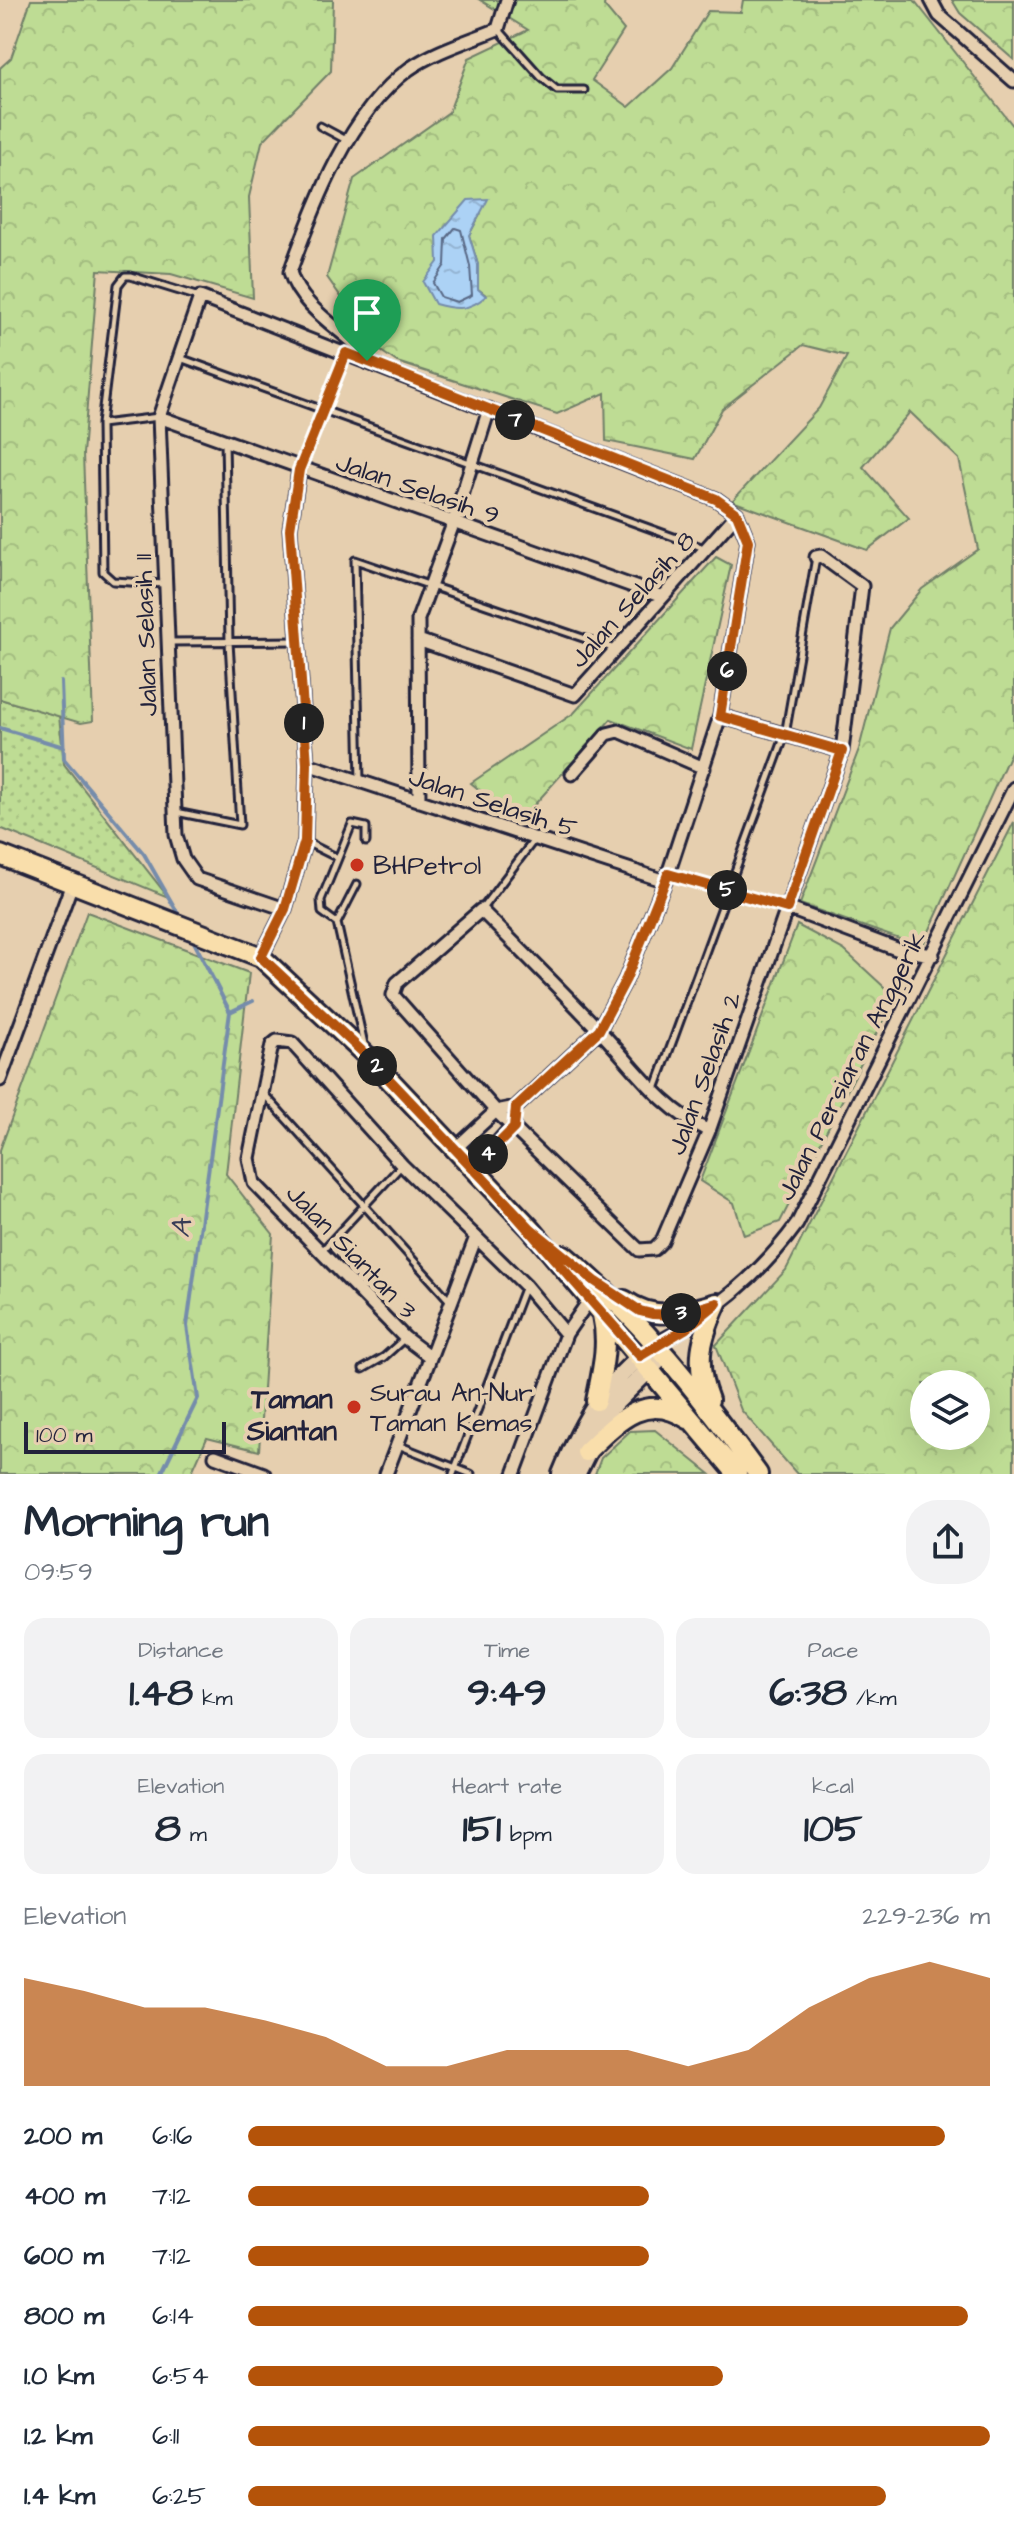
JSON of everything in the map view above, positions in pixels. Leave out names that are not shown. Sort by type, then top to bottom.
[{"type":"main road","points":[[0,855],[261,957],[367,1056],[456,1148],[531,1229],[602,1315],[758,1474]]},
{"type":"main road","points":[[531,1229],[595,1281],[640,1311],[676,1315],[717,1303]]},
{"type":"main road","points":[[595,1281],[660,1349],[708,1422],[731,1470]]},
{"type":"main road","points":[[708,1422],[698,1360],[700,1344],[717,1303]]},
{"type":"main road","points":[[596,1401],[606,1346],[602,1315]]},
{"type":"main road","points":[[586,1452],[621,1419],[640,1408],[663,1407],[708,1422]]},
{"type":"street","points":[[367,361],[362,348],[335,330],[301,298],[290,272],[314,205],[349,142],[377,100],[410,69],[498,29],[507,0]]},
{"type":"street","points":[[931,0],[939,15],[1014,81]]},
{"type":"street","points":[[200,297],[716,499],[737,514],[748,541],[720,716],[666,878],[626,979],[599,1030],[516,1107],[496,1111],[456,1148]]},
{"type":"street","name":"Jalan Selasih 11","points":[[200,297],[159,417],[175,811],[183,859],[197,879],[285,909]]},
{"type":"street","points":[[419,801],[418,619],[428,584],[473,466],[489,409]]},
{"type":"street","name":"Jalan Selasih 9","points":[[159,417],[299,470],[663,597]]},
{"type":"street","points":[[261,957],[285,909],[305,841],[307,764],[290,529],[299,470]]},
{"type":"street","name":"Jalan Selasih 8","points":[[418,640],[575,695],[737,514]]},
{"type":"street","name":"Jalan Selasih 2","points":[[514,1128],[639,1250],[654,1249],[662,1241],[709,1131],[842,751],[862,586],[821,556],[816,557]]},
{"type":"street","points":[[720,716],[842,751]]},
{"type":"street","points":[[572,774],[607,734],[619,731],[704,768]]},
{"type":"street","name":"Jalan Selasih 5","points":[[307,764],[535,839],[666,878]]},
{"type":"street","name":"Jalan Persiaran Anggerik","points":[[561,1474],[596,1401],[764,1264],[797,1224],[1014,788]]},
{"type":"street","points":[[0,1080],[73,881]]},
{"type":"street","points":[[787,908],[899,950],[933,955]]},
{"type":"street","points":[[514,1128],[393,995],[397,983],[481,910],[599,1030],[654,1093],[680,1117],[709,1131]]},
{"type":"street","points":[[261,1091],[272,1045],[281,1040],[292,1043],[402,1165],[525,1285],[566,1334]]},
{"type":"street","name":"Jalan Siantan 3","points":[[261,1091],[249,1171],[254,1183],[405,1338],[429,1356]]},
{"type":"street","points":[[474,1168],[514,1128],[516,1107]]},
{"type":"street","points":[[386,1474],[476,1237]]},
{"type":"street","points":[[514,1474],[566,1334],[590,1299]]},
{"type":"street","name":"Jalan Persiaran Anggerik","points":[[577,1474],[610,1408],[645,1361]]},
{"type":"street","points":[[215,1456],[264,1474]]},
{"type":"lane","points":[[498,29],[541,77],[557,90],[584,90]]},
{"type":"lane","points":[[320,126],[349,142]]},
{"type":"lane","points":[[165,584],[113,581],[105,576],[101,424],[120,280],[131,276],[200,297]]},
{"type":"lane","points":[[299,470],[346,353]]},
{"type":"lane","points":[[179,358],[706,549]]},
{"type":"lane","points":[[101,424],[159,417]]},
{"type":"lane","points":[[175,811],[240,825],[229,642],[225,440]]},
{"type":"lane","points":[[654,1093],[785,735],[816,557]]},
{"type":"lane","points":[[360,781],[355,560],[616,650]]},
{"type":"lane","points":[[167,642],[299,641]]},
{"type":"lane","points":[[337,923],[322,912],[321,900],[352,824],[366,827],[366,842]]},
{"type":"lane","points":[[481,910],[535,839]]},
{"type":"lane","points":[[305,841],[337,857]]},
{"type":"lane","points":[[666,878],[728,890],[787,908]]},
{"type":"lane","points":[[357,884],[337,923],[367,1056]]},
{"type":"lane","points":[[261,1091],[451,1301]]},
{"type":"lane","points":[[321,1252],[402,1165]]},
{"type":"lane","points":[[454,1471],[525,1285]]},
{"type":"lane","points":[[363,1369],[384,1357],[405,1338]]},
{"type":"lane","points":[[397,1444],[454,1471],[471,1474]]},
{"type":"green space","points":[[31,0],[333,0],[331,71],[262,142],[249,197],[253,298],[171,274],[98,270],[83,454],[93,721],[81,723],[0,699],[0,68],[11,58]]},
{"type":"green space","points":[[480,0],[605,0],[604,6],[624,30],[592,80],[629,107],[672,68],[708,11],[741,12],[743,0],[914,0],[1014,127],[1014,745],[922,947],[800,904],[859,749],[890,628],[922,589],[978,549],[959,459],[910,412],[863,467],[909,518],[867,550],[732,501],[819,408],[847,356],[803,345],[722,409],[695,459],[606,441],[605,393],[557,414],[397,362],[378,349],[327,277],[354,179],[449,112],[469,58],[528,30]],"holes":[[[481,213],[469,235],[478,265],[478,289],[486,295],[438,262]]]},
{"type":"green space","points":[[952,0],[1014,0],[1014,60],[960,13]]},
{"type":"green space","points":[[716,557],[731,565],[691,749],[611,719],[519,822],[471,783],[574,713]]},
{"type":"green space","points":[[0,699],[59,716],[64,764],[168,897],[0,828]]},
{"type":"green space","points":[[1014,822],[1014,1474],[797,1474],[741,1410],[716,1345],[786,1270]]},
{"type":"green space","points":[[87,912],[249,973],[226,1174],[273,1234],[259,1451],[207,1438],[191,1474],[0,1474],[0,1150]]},
{"type":"green space","points":[[797,925],[844,950],[895,997],[780,1222],[744,1235],[734,1203],[700,1181]]},
{"type":"green space","points":[[655,1430],[710,1474],[595,1474],[601,1458],[630,1431]]},
{"type":"water","points":[[488,199],[469,235],[478,265],[478,289],[486,296],[462,308],[435,304],[423,282],[438,262],[437,236],[468,200]]},
{"type":"waterway","points":[[61,682],[64,759],[144,854],[180,917]]},
{"type":"waterway","points":[[0,728],[64,747]]},
{"type":"waterway","name":"A","points":[[161,1474],[198,1398],[187,1326],[230,1012],[192,938]]},
{"type":"waterway","points":[[230,1012],[253,1001]]},
{"type":"place","name":"BHPetrol","points":[[357,865]]},
{"type":"place","name":"Surau An-Nur Taman Kemas","points":[[354,1407]]},
{"type":"district","name":"Taman Siantan","points":[[292,1414]]},
{"type":"route","points":[[367,361],[346,353],[299,470],[290,529],[307,764],[305,841],[285,909],[261,957],[367,1056],[531,1229],[595,1281],[640,1311],[663,1316],[717,1303],[685,1329],[655,1344],[640,1356],[531,1229],[474,1168],[514,1128],[516,1107],[599,1030],[626,979],[668,874],[787,908],[842,751],[720,716],[748,541],[737,514],[716,499],[367,361]]}]
